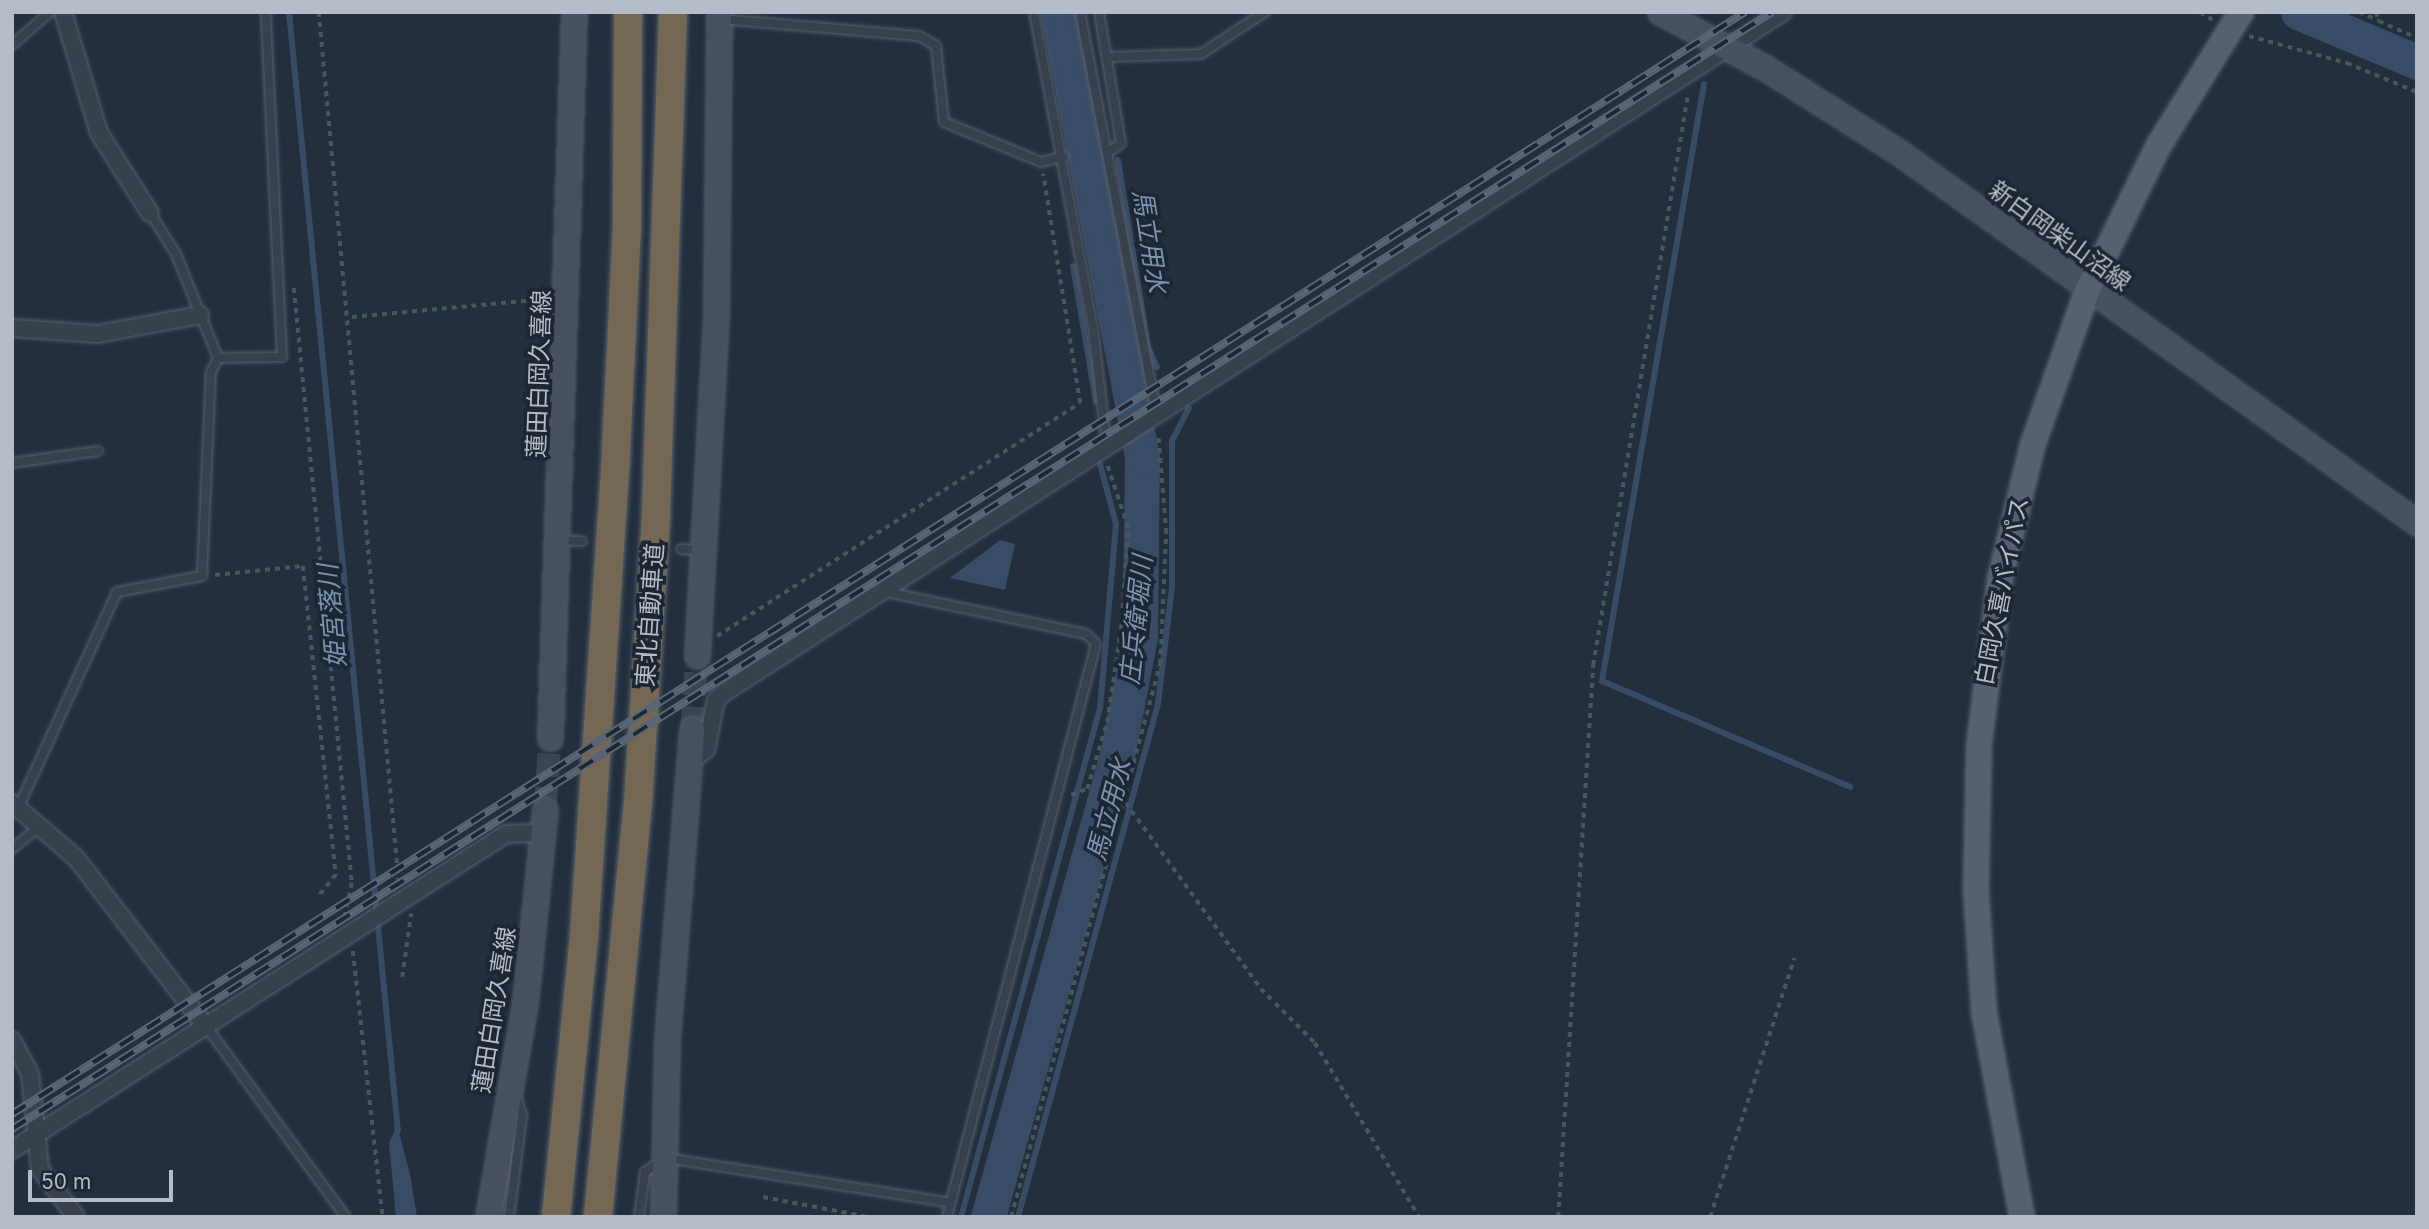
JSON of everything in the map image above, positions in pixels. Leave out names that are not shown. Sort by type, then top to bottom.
[{"type":"highway","name":"東北自動車道","points":[[556,1217],[584,937],[616,451],[627,226],[628,12]]},
{"type":"highway","name":"東北自動車道","points":[[598,1217],[638,803],[656,513],[673,12]]},
{"type":"main road","name":"白岡久喜バイパス","points":[[2022,1217],[1980,975],[1979,745],[1990,635],[2016,509],[2088,289],[2159,145],[2236,20]]},
{"type":"street","points":[[63,12],[99,133],[150,213]]},
{"type":"street","name":"蓮田白岡久喜線","points":[[550,738],[571,541],[568,297],[574,12]]},
{"type":"street","name":"新白岡柴山沼線","points":[[1660,12],[1726,47],[1900,153],[2417,523]]},
{"type":"street","points":[[691,760],[706,750],[716,700],[725,692],[1153,420],[1683,74],[1783,12]]},
{"type":"street","points":[[697,656],[699,631],[692,550],[716,319],[719,16]]},
{"type":"street","points":[[12,328],[98,334],[200,315]]},
{"type":"street","points":[[663,1217],[667,1040],[692,729]]},
{"type":"street","points":[[15,805],[42,824],[118,909],[204,1024]]},
{"type":"street","points":[[12,1150],[204,1024],[506,834],[544,822]]},
{"type":"street","name":"蓮田白岡久喜線","points":[[488,1217],[511,1083],[544,822]]},
{"type":"street","points":[[12,1040],[30,1074],[34,1137],[43,1177],[76,1217]]},
{"type":"lane","points":[[12,45],[50,12]]},
{"type":"lane","points":[[218,358],[282,357],[266,12]]},
{"type":"lane","points":[[1034,12],[1063,157],[1112,445]]},
{"type":"lane","points":[[1080,12],[1153,420]]},
{"type":"lane","points":[[1099,12],[1121,143],[1107,153]]},
{"type":"lane","points":[[1108,57],[1201,54],[1265,12]]},
{"type":"lane","points":[[719,16],[919,36],[936,46],[944,122],[1041,162],[1063,157]]},
{"type":"lane","points":[[15,805],[117,592],[202,576],[211,372],[218,358],[176,254],[150,213]]},
{"type":"lane","points":[[12,463],[98,451]]},
{"type":"lane","points":[[881,591],[897,599],[1093,637],[1095,654],[1059,799],[948,1202],[947,1217]]},
{"type":"lane","points":[[12,849],[42,824]]},
{"type":"lane","points":[[204,1024],[346,1217]]},
{"type":"lane","points":[[509,1217],[522,1115],[511,1083]]},
{"type":"lane","points":[[639,1217],[645,1172],[666,1158],[948,1202]]},
{"type":"path","points":[[319,12],[352,317],[400,901],[412,908],[402,977]]},
{"type":"path","points":[[2359,12],[2417,38]]},
{"type":"path","points":[[2376,12],[2379,21]]},
{"type":"path","points":[[2236,20],[2417,92]]},
{"type":"path","points":[[1558,1217],[1593,665],[1688,107],[1683,74]]},
{"type":"path","points":[[699,631],[732,632],[1080,403],[1041,162]]},
{"type":"path","points":[[293,278],[351,869],[353,930],[383,1217]]},
{"type":"path","points":[[352,317],[568,297]]},
{"type":"path","points":[[1011,1217],[1126,803],[1166,612],[1153,420]]},
{"type":"path","points":[[1059,799],[1087,789],[1107,722],[1121,628],[1128,528],[1112,445]]},
{"type":"path","points":[[202,576],[303,566],[337,875],[320,895]]},
{"type":"path","points":[[1126,803],[1227,946],[1315,1043],[1419,1217]]},
{"type":"path","points":[[1710,1217],[1794,958]]},
{"type":"path","points":[[763,1197],[869,1217]]},
{"type":"water","points":[[1000,540],[1015,544],[1005,590],[950,578]]},
{"type":"water","points":[[397,1125],[410,1174],[417,1217],[396,1217],[389,1143]]},
{"type":"waterway","name":"姫宮落川","points":[[289,12],[398,1131]]},
{"type":"waterway","name":"庄兵衛堀川","points":[[988,1217],[1117,756],[1140,637],[1142,457],[1058,12]]},
{"type":"waterway","points":[[2298,12],[2417,62]]},
{"type":"waterway","points":[[1704,84],[1602,681],[1850,787]]},
{"type":"waterway","name":"馬立用水","points":[[1118,160],[1148,347],[1157,367]]},
{"type":"waterway","points":[[1073,266],[1096,402]]},
{"type":"waterway","name":"馬立用水","points":[[1018,1217],[1158,704],[1172,587],[1172,441],[1189,408]]},
{"type":"waterway","points":[[961,1217],[1100,708],[1116,524],[1100,464]]},
{"type":"tunnel","points":[[692,729],[697,656]]},
{"type":"tunnel","points":[[545,810],[550,738]]},
{"type":"railway","points":[[12,1114],[1745,12]]},
{"type":"railway","points":[[12,1129],[1772,12]]}]
